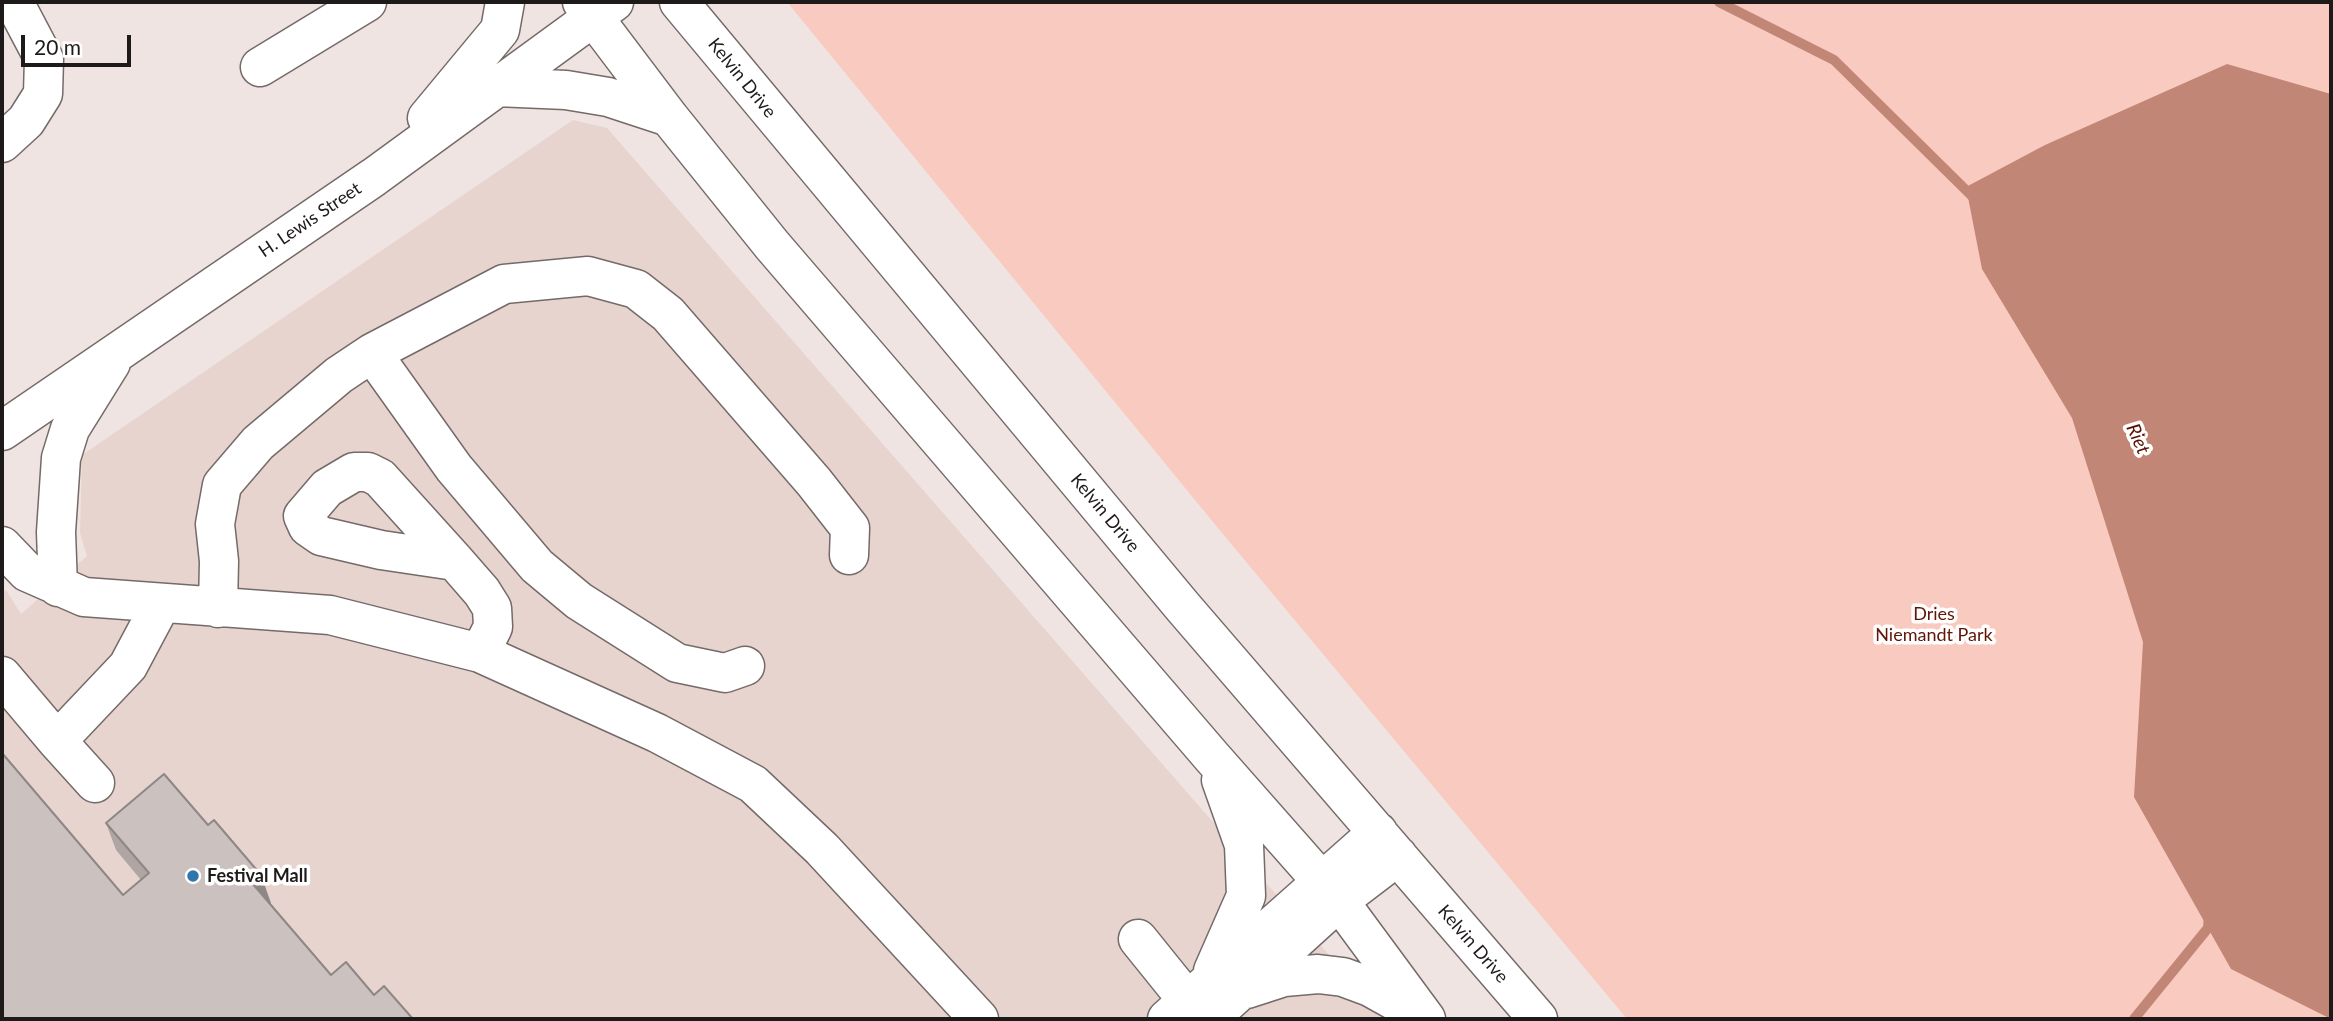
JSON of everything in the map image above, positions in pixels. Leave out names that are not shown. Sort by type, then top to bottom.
[{"type":"street","points":[[2,143],[26,121],[43,94],[44,59],[13,2]]},
{"type":"street","points":[[260,67],[367,2]]},
{"type":"street","points":[[374,177],[457,85],[500,30],[505,2]]},
{"type":"street","name":"Kelvin Drive","points":[[679,2],[1183,607],[1538,1019]]},
{"type":"street","points":[[597,7],[669,117],[772,245],[1330,891],[1426,1019]]},
{"type":"street","name":"H. Lewis Street","points":[[2,431],[374,177],[496,88],[597,7]]},
{"type":"street","points":[[496,88],[577,92],[608,97],[669,117]]},
{"type":"street","points":[[218,608],[219,561],[215,524],[222,485],[258,443],[339,375],[372,353],[504,284],[588,276],[636,289],[668,314],[850,528],[849,555]]},
{"type":"street","points":[[58,587],[57,532],[61,458],[71,429],[120,349]]},
{"type":"street","points":[[372,353],[454,468],[537,566],[579,601],[677,663],[725,673],[745,666]]},
{"type":"street","points":[[2,546],[27,572],[84,597],[330,615],[480,653],[657,733],[754,784],[822,849],[979,1019]]},
{"type":"street","points":[[455,561],[492,608],[492,627],[480,653]]},
{"type":"street","points":[[57,741],[128,666],[161,604]]},
{"type":"street","points":[[2,676],[95,783]]},
{"type":"street","points":[[1192,1006],[1246,896],[1244,845],[1212,757]]},
{"type":"street","points":[[1192,1006],[1388,844]]},
{"type":"street","points":[[1244,990],[1330,891]]},
{"type":"street","points":[[1138,939],[1192,1006]]},
{"type":"street","points":[[1192,1006],[1284,977],[1318,974],[1342,977],[1370,987],[1426,1019]]},
{"type":"shaded area","points":[[573,120],[607,128],[1385,1019],[2,1019],[2,593],[6,590],[21,614],[87,556],[80,533],[82,455]]},
{"type":"green space","name":"Dries Niemandt Park","points":[[787,2],[2331,2],[2331,1019],[1627,1019],[1222,533]]},
{"type":"water","points":[[2227,64],[2331,94],[2331,1019],[2231,969],[2134,797],[2143,642],[2072,418],[1982,269],[1966,187],[2045,145]]},
{"type":"building","name":"Festival Mall","points":[[2,753],[123,895],[149,873],[106,823],[164,774],[208,825],[214,820],[261,875],[252,883],[331,975],[346,962],[374,995],[384,986],[413,1019],[2,1019]]},
{"type":"waterway","name":"Riet","points":[[1719,2],[1834,60],[1974,198]]},
{"type":"waterway","name":"Riet","points":[[2134,1019],[2208,928],[2209,915]]},
{"type":"place","name":"Festival Mall","points":[[193,876]]}]
